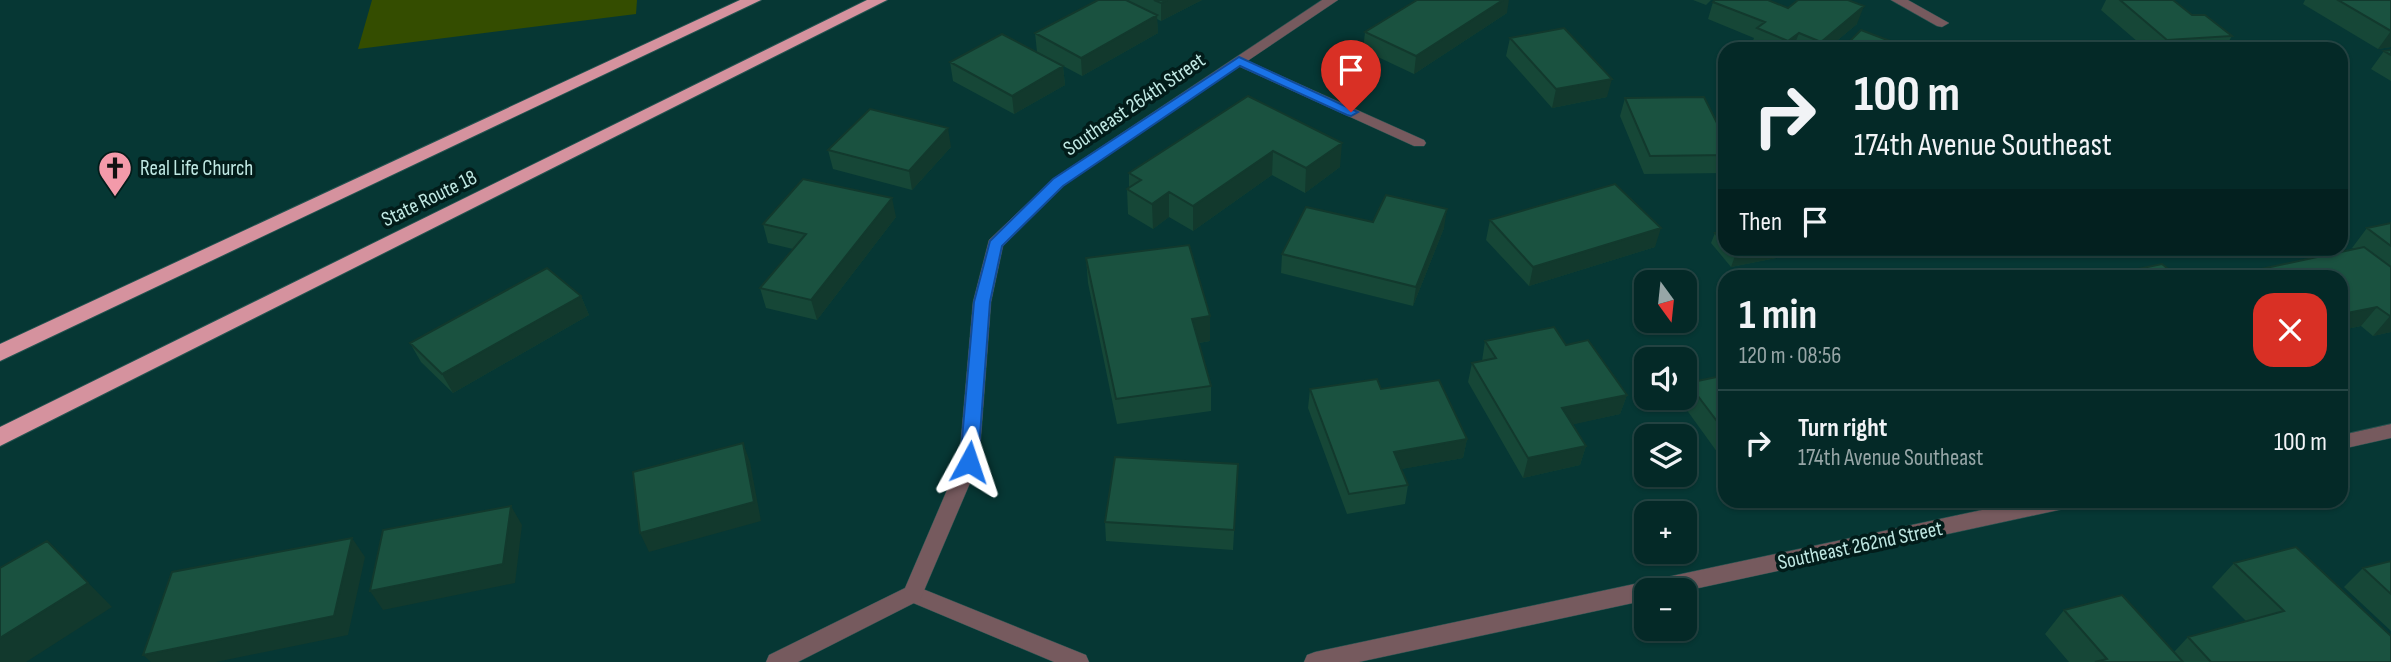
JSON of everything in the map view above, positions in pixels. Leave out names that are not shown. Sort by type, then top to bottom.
[{"type":"highway","name":"State Route 18","points":[[0,353],[753,0]]},
{"type":"highway","name":"State Route 18","points":[[0,437],[879,0]]},
{"type":"street","name":"Southeast 264th Street","points":[[913,594],[969,462],[982,302],[995,244],[1058,183],[1331,0]]},
{"type":"street","points":[[1898,0],[1942,23]]},
{"type":"street","points":[[1239,61],[1419,143]]},
{"type":"street","points":[[2348,441],[2391,431]]},
{"type":"street","name":"Southeast 262nd Street","points":[[1697,580],[2031,508]]},
{"type":"street","points":[[777,662],[913,594],[1078,662]]},
{"type":"street","points":[[1315,662],[1634,594]]},
{"type":"green space","points":[[372,0],[637,0],[636,14],[358,49]]},
{"type":"building","points":[[1098,0],[1126,0],[1157,15],[1081,58],[1035,33]]},
{"type":"building","points":[[1417,0],[1503,0],[1416,56],[1365,32]]},
{"type":"building","points":[[1768,0],[1788,8],[1798,0],[1848,0],[1864,6],[1821,42],[1799,33],[1788,41],[1757,28],[1765,22],[1713,2]]},
{"type":"building","points":[[2120,0],[2173,0],[2192,15],[2205,15],[2232,36],[2167,40]]},
{"type":"building","points":[[2338,0],[2391,0],[2391,31]]},
{"type":"building","points":[[1564,28],[1612,79],[1556,89],[1510,38]]},
{"type":"building","points":[[1861,30],[1892,42],[1849,42]]},
{"type":"building","points":[[1002,34],[1063,66],[1012,96],[950,62]]},
{"type":"building","points":[[1248,96],[1342,143],[1306,168],[1273,151],[1193,206],[1169,192],[1152,204],[1127,189],[1141,180],[1129,173]]},
{"type":"building","points":[[1704,97],[1718,125],[1718,155],[1650,156],[1625,98]]},
{"type":"building","points":[[870,109],[948,128],[909,171],[828,150]]},
{"type":"building","points":[[803,179],[892,198],[811,300],[760,288],[806,234],[763,224]]},
{"type":"building","points":[[1615,184],[1661,228],[1533,267],[1490,220]]},
{"type":"building","points":[[1386,195],[1447,209],[1416,287],[1282,254],[1306,207],[1373,222]]},
{"type":"building","points":[[2391,223],[2391,246],[2367,228]]},
{"type":"building","points":[[1189,245],[1210,316],[1192,319],[1211,386],[1116,399],[1086,258]]},
{"type":"building","points":[[2364,247],[2391,267],[2391,316],[2377,307],[2348,313],[2348,270],[2261,269],[2322,256],[2348,256],[2348,250]]},
{"type":"building","points":[[2162,264],[2170,270],[2133,270]]},
{"type":"building","points":[[547,268],[581,296],[442,374],[410,343]]},
{"type":"building","points":[[1554,327],[1566,345],[1588,340],[1627,395],[1562,408],[1586,446],[1528,458],[1472,363],[1496,358],[1485,341]]},
{"type":"building","points":[[1718,377],[1718,422],[1697,395],[1697,381]]},
{"type":"building","points":[[1377,379],[1381,389],[1439,380],[1467,439],[1394,452],[1408,485],[1349,494],[1310,389]]},
{"type":"building","points":[[743,443],[754,502],[640,533],[633,472]]},
{"type":"building","points":[[1115,457],[1238,464],[1234,530],[1105,522]]},
{"type":"building","points":[[511,506],[503,564],[370,591],[383,530]]},
{"type":"building","points":[[352,538],[334,616],[143,655],[172,572]]},
{"type":"building","points":[[47,541],[88,583],[0,638],[0,568]]},
{"type":"building","points":[[2296,547],[2391,636],[2391,662],[2211,662],[2188,637],[2284,611],[2234,563]]},
{"type":"building","points":[[2391,561],[2391,594],[2363,568]]},
{"type":"building","points":[[2122,595],[2183,662],[2095,662],[2107,659],[2064,610]]},
{"type":"place","name":"Real Life Church","points":[[115,198]]},
{"type":"route","points":[[969,462],[982,302],[995,244],[1058,183],[1239,61],[1351,112]]}]
